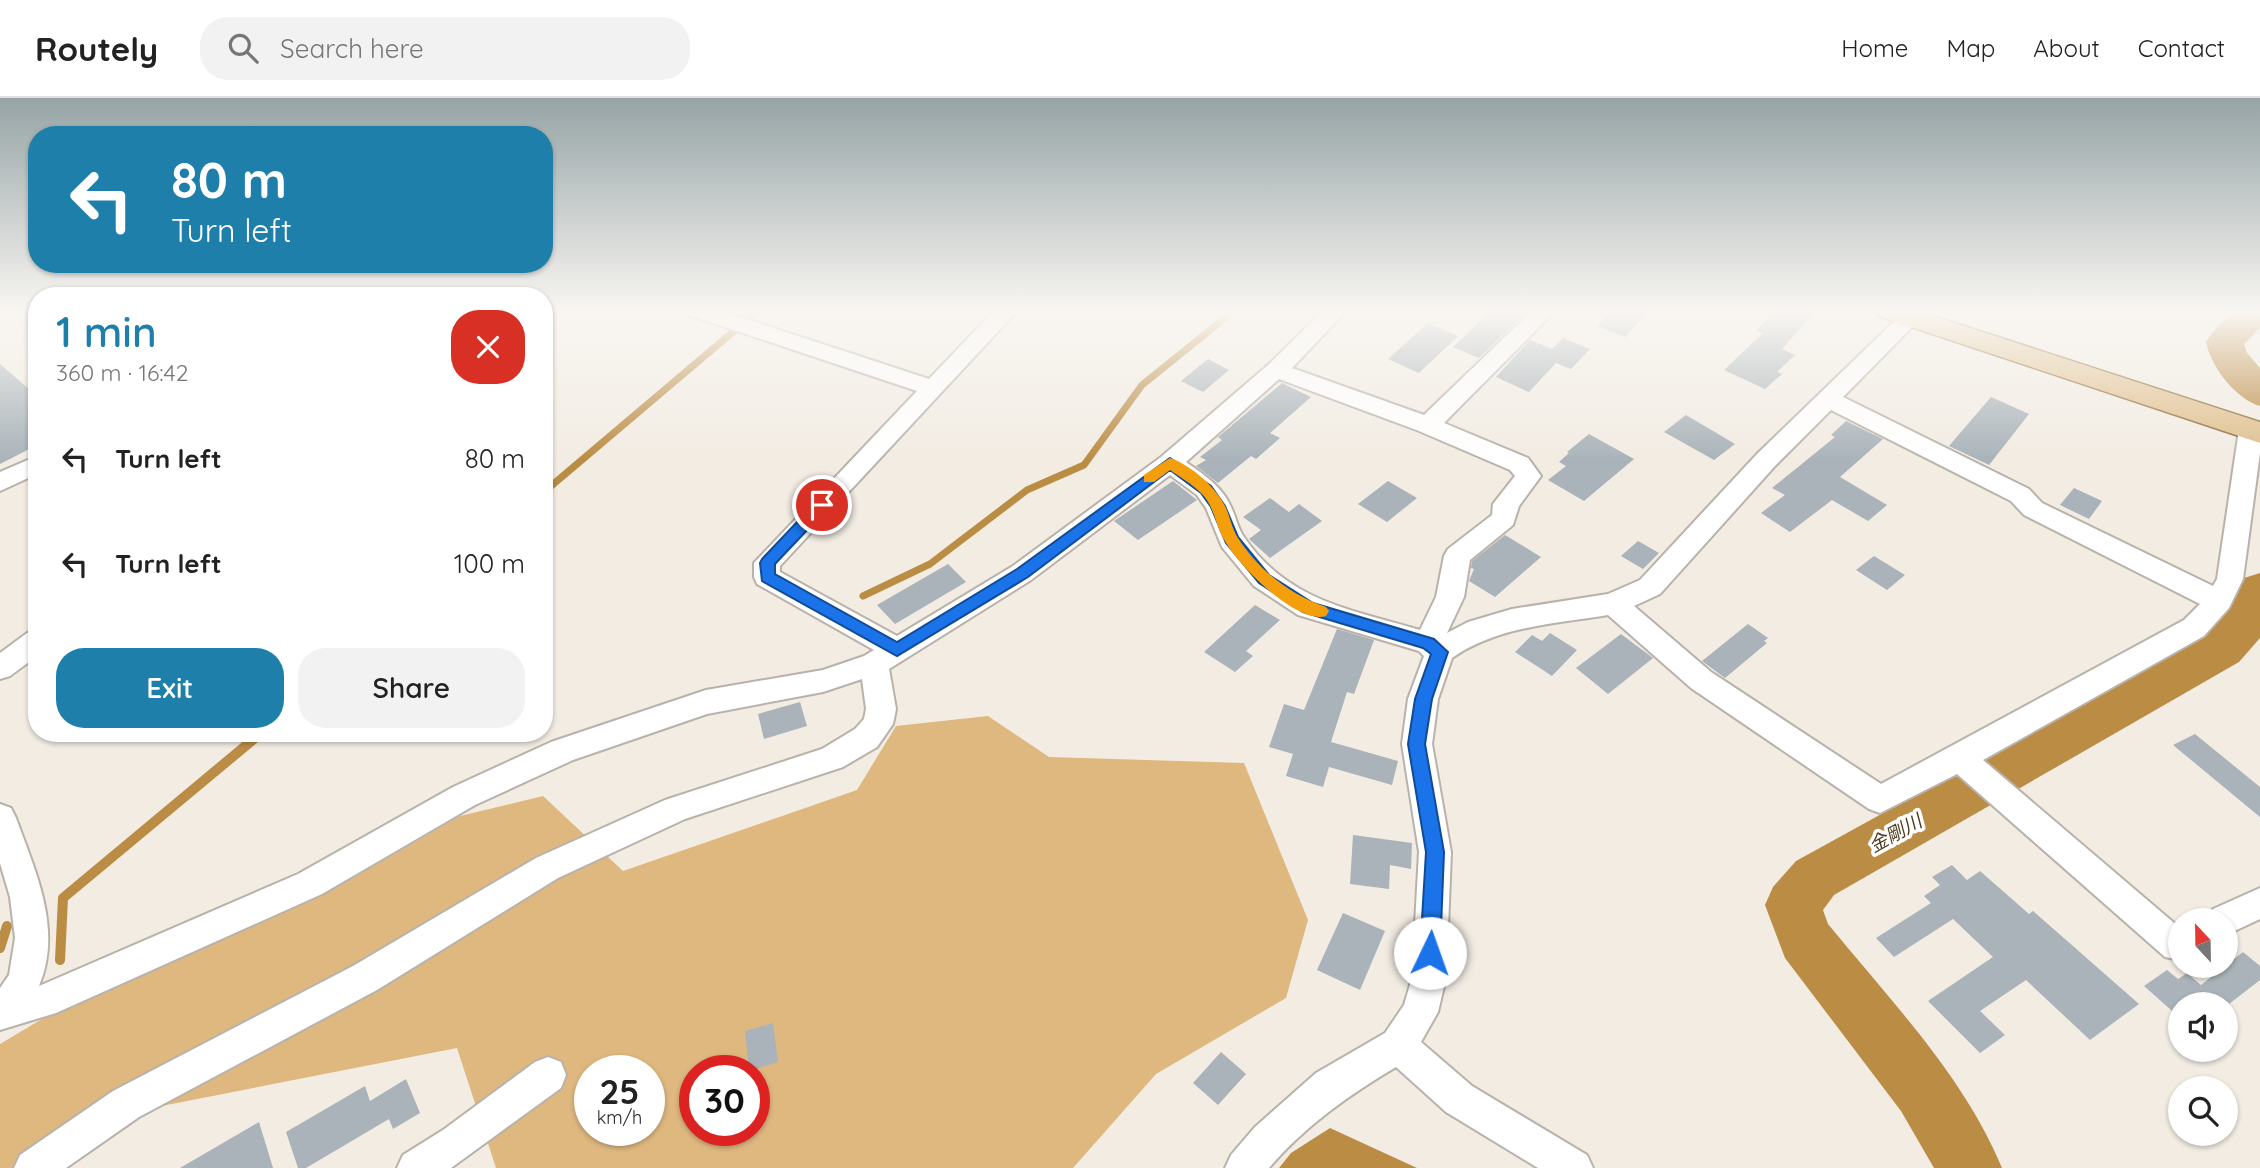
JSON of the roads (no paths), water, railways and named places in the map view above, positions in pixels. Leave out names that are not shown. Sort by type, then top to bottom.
[{"type":"main road","points":[[2045,360],[2255,432]]},
{"type":"street","points":[[848,360],[933,388]]},
{"type":"street","points":[[885,657],[767,577],[767,563],[960,360]]},
{"type":"street","points":[[2,1012],[44,1001],[310,884],[464,796],[562,751],[706,702],[823,681],[885,657],[1022,573],[1170,463],[1286,360]]},
{"type":"street","points":[[1428,425],[1494,360]]},
{"type":"street","points":[[1170,463],[1206,489],[1218,506],[1231,540],[1264,579],[1308,608],[1434,648],[1501,624],[1613,604],[1650,587],[1766,460],[1863,360]]},
{"type":"street","points":[[1244,1168],[1268,1140],[1329,1086],[1398,1045],[1420,1012],[1429,978],[1435,852],[1416,744],[1423,699],[1434,648],[1450,597],[1457,555],[1504,519],[1506,504],[1528,476],[1519,464],[1428,425],[1276,370]]},
{"type":"street","points":[[1828,399],[2020,495],[2033,509],[2219,601]]},
{"type":"street","points":[[1613,604],[1701,680],[1880,800],[2194,628],[2219,601],[2230,579],[2255,432]]},
{"type":"street","points":[[0,482],[28,468]]},
{"type":"street","points":[[0,668],[28,648]]},
{"type":"street","points":[[33,1168],[126,1104],[365,978],[547,869],[677,809],[832,758],[866,738],[878,724],[885,657]]},
{"type":"street","points":[[1960,758],[2168,939]]},
{"type":"street","points":[[0,818],[31,910],[33,945],[25,979],[2,1012]]},
{"type":"street","points":[[2238,914],[2260,903]]},
{"type":"street","points":[[1398,1045],[1459,1099],[1574,1168]]},
{"type":"street","points":[[415,1168],[456,1143],[548,1075]]},
{"type":"waterway","points":[[553,484],[700,360]]},
{"type":"waterway","points":[[863,596],[930,564],[1027,490],[1084,465],[1142,385],[1173,360]]},
{"type":"waterway","name":"金剛川","points":[[2231,360],[2260,393]]},
{"type":"waterway","name":"金剛川","points":[[1970,1168],[1923,1089],[1805,939],[1793,905],[1815,878],[2222,649],[2249,619],[2260,590]]},
{"type":"waterway","points":[[60,960],[63,898],[250,742]]},
{"type":"waterway","points":[[0,948],[7,926]]}]
